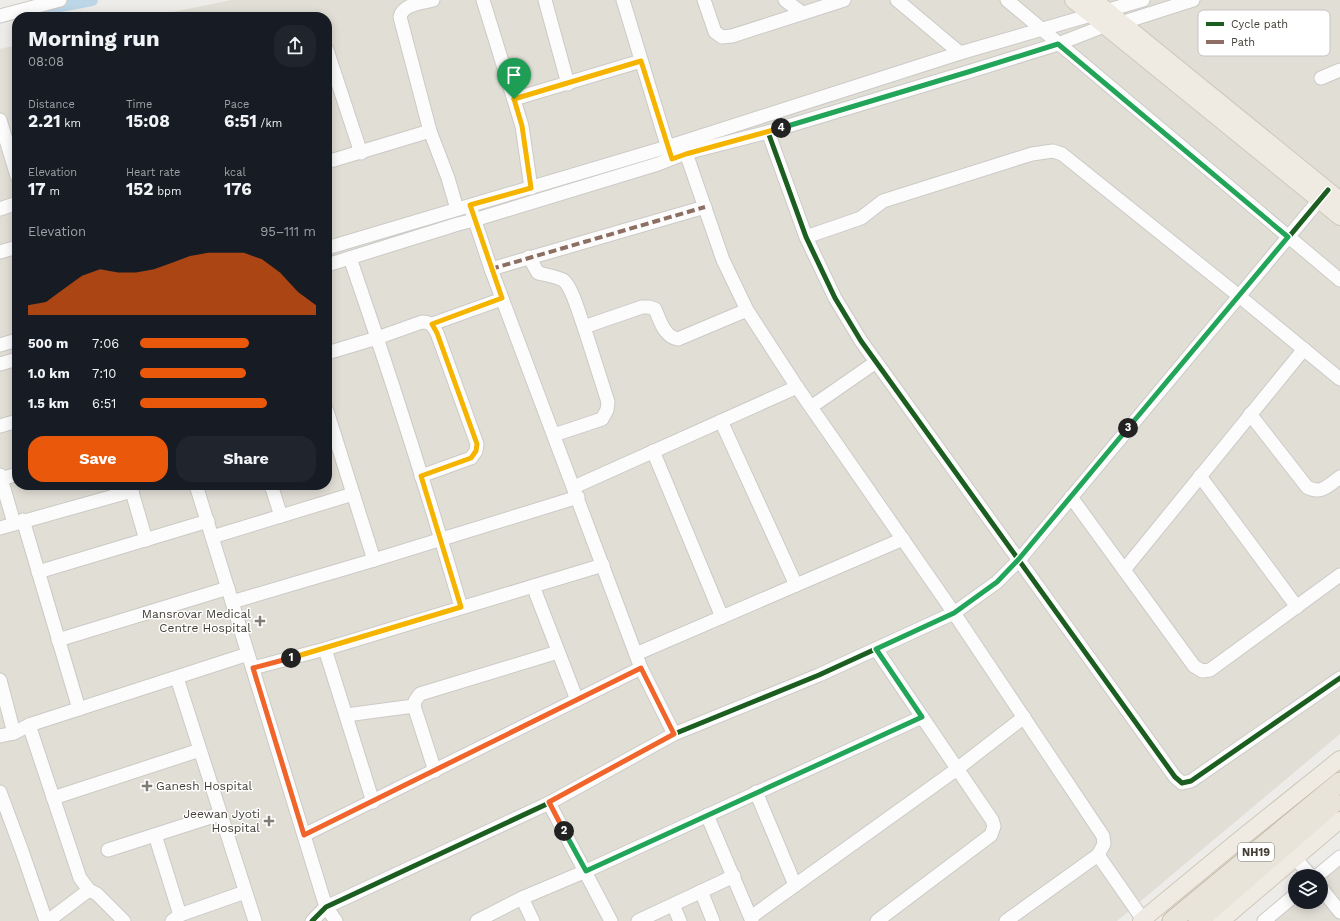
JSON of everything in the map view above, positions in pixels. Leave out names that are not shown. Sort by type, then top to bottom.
[{"type":"highway","name":"NH19","points":[[1172,921],[1340,782]]},
{"type":"highway","name":"NH19","points":[[1198,921],[1340,798]]},
{"type":"main road","points":[[1073,0],[1092,7],[1323,195],[1340,200]]},
{"type":"main road","points":[[1106,18],[1121,23],[1323,195],[1340,218]]},
{"type":"main road","points":[[1143,920],[1340,759]]},
{"type":"main road","points":[[1221,921],[1340,820]]},
{"type":"street","points":[[15,12],[60,0]]},
{"type":"street","points":[[433,0],[407,7],[402,12],[400,17],[430,131],[448,178],[457,209]]},
{"type":"street","points":[[483,0],[522,126],[531,188]]},
{"type":"street","points":[[545,0],[568,84]]},
{"type":"street","points":[[623,0],[670,153]]},
{"type":"street","points":[[704,0],[715,32],[722,36],[732,36],[844,0]]},
{"type":"street","points":[[785,0],[802,13]]},
{"type":"street","points":[[897,0],[960,53]]},
{"type":"street","points":[[1006,0],[1340,280]]},
{"type":"street","points":[[332,246],[531,188],[670,153],[686,154],[768,132],[968,72],[1058,44],[1143,0]]},
{"type":"street","points":[[1121,23],[1193,0]]},
{"type":"street","points":[[332,263],[474,220],[960,53],[1042,30],[1092,7]]},
{"type":"street","points":[[0,16],[12,13]]},
{"type":"street","points":[[514,99],[641,61]]},
{"type":"street","points":[[332,65],[361,152]]},
{"type":"street","points":[[1321,78],[1340,70]]},
{"type":"street","points":[[0,121],[12,168]]},
{"type":"street","points":[[332,161],[430,131]]},
{"type":"street","points":[[768,132],[806,237],[835,298],[861,341],[1174,777],[1182,783],[1190,781],[1340,678]]},
{"type":"street","points":[[806,237],[861,218],[868,211],[883,201],[1032,154],[1053,151],[1062,154],[1340,379]]},
{"type":"street","points":[[686,154],[723,260],[747,310],[797,387],[954,613],[1103,836],[1104,844],[1098,855],[1006,921]]},
{"type":"street","points":[[312,921],[326,906],[549,802],[674,734],[819,675],[954,613],[997,582],[1018,560],[1323,195]]},
{"type":"street","points":[[0,209],[12,205]]},
{"type":"street","points":[[470,205],[491,269],[641,668],[674,734]]},
{"type":"street","points":[[491,269],[705,207]]},
{"type":"street","points":[[0,252],[12,248]]},
{"type":"street","points":[[529,257],[538,273],[565,282],[569,288],[584,327],[608,402],[607,410],[602,419],[554,435]]},
{"type":"street","points":[[350,258],[442,539],[461,607]]},
{"type":"street","points":[[332,352],[422,322],[432,324],[502,298]]},
{"type":"street","points":[[584,327],[649,307],[655,309],[667,334],[678,339],[747,310]]},
{"type":"street","points":[[421,476],[471,458],[476,451],[477,444],[437,333],[432,324]]},
{"type":"street","points":[[0,346],[12,342]]},
{"type":"street","points":[[1124,570],[1304,349]]},
{"type":"street","points":[[0,364],[12,360]]},
{"type":"street","points":[[811,407],[876,362]]},
{"type":"street","points":[[232,602],[442,539],[576,492],[653,451],[797,387]]},
{"type":"street","points":[[1250,414],[1307,487],[1313,490],[1324,488],[1340,477]]},
{"type":"street","points":[[721,421],[796,585]]},
{"type":"street","points":[[0,426],[12,422]]},
{"type":"street","points":[[332,427],[374,560]]},
{"type":"street","points":[[653,451],[722,617]]},
{"type":"street","points":[[12,475],[0,477],[38,572],[79,709]]},
{"type":"street","points":[[1200,476],[1297,607]]},
{"type":"street","points":[[0,528],[124,490]]},
{"type":"street","points":[[132,490],[146,540]]},
{"type":"street","points":[[198,490],[326,906],[336,921]]},
{"type":"street","points":[[273,490],[281,516]]},
{"type":"street","points":[[212,537],[353,494]]},
{"type":"street","points":[[1071,497],[1194,666],[1202,671],[1210,670],[1340,575]]},
{"type":"street","points":[[38,572],[208,522]]},
{"type":"street","points":[[636,654],[903,539]]},
{"type":"street","points":[[253,668],[603,565]]},
{"type":"street","points":[[533,586],[577,700]]},
{"type":"street","points":[[58,640],[228,588]]},
{"type":"street","points":[[325,648],[373,802]]},
{"type":"street","points":[[876,649],[992,820],[994,826],[994,830],[990,835],[877,921]]},
{"type":"street","points":[[435,771],[414,706],[415,701],[420,694],[558,652]]},
{"type":"street","points":[[0,736],[14,733],[29,725],[248,654]]},
{"type":"street","points":[[304,835],[641,668]]},
{"type":"street","points":[[177,678],[255,921]]},
{"type":"street","points":[[0,680],[14,733]]},
{"type":"street","points":[[346,715],[414,706]]},
{"type":"street","points":[[477,921],[522,898],[586,871],[922,717]]},
{"type":"street","points":[[707,815],[751,919],[795,885],[957,769],[1024,717]]},
{"type":"street","points":[[29,725],[80,878],[90,890],[97,894],[124,921]]},
{"type":"street","points":[[53,798],[200,750]]},
{"type":"street","points":[[0,792],[47,921],[90,890]]},
{"type":"street","points":[[756,792],[795,885]]},
{"type":"street","points":[[549,802],[611,921]]},
{"type":"street","points":[[108,850],[220,814]]},
{"type":"street","points":[[155,835],[176,918],[245,892]]},
{"type":"street","points":[[1098,855],[1143,920]]},
{"type":"street","points":[[1325,869],[1340,857]]},
{"type":"street","points":[[1295,858],[1305,869]]},
{"type":"street","points":[[638,921],[734,876]]},
{"type":"street","points":[[701,891],[713,921]]},
{"type":"street","points":[[1328,897],[1340,912]]},
{"type":"street","points":[[522,898],[533,921]]},
{"type":"street","points":[[1264,921],[1288,901]]},
{"type":"street","points":[[673,905],[680,921]]},
{"type":"shaded area","points":[[231,0],[1340,0],[1340,734],[1117,921],[0,921],[0,49],[12,46],[12,490],[332,490],[332,12],[173,12]]},
{"type":"shaded area","points":[[1340,862],[1340,921],[1269,921],[1288,907],[1288,909],[1328,909],[1328,871]]},
{"type":"waterway","points":[[39,12],[60,6],[92,0]]},
{"type":"marked path","points":[[491,269],[705,207]]},
{"type":"cycle path","points":[[768,132],[806,237],[835,298],[861,341],[1175,777],[1182,783],[1191,781],[1340,678]]},
{"type":"cycle path","points":[[312,921],[326,907],[549,803],[674,734],[819,675],[954,613],[997,582],[1019,560],[1328,190]]},
{"type":"place","name":"Mansrovar Medical Centre Hospital","points":[[260,621]]},
{"type":"place","name":"Ganesh Hospital","points":[[147,786]]},
{"type":"place","name":"Jeewan Jyoti Hospital","points":[[269,821]]},
{"type":"route","points":[[1058,44],[1288,237],[1018,560],[997,582],[954,613],[876,649],[922,717],[586,871],[549,802],[674,734],[641,668],[304,835],[253,668],[461,607],[442,539],[421,476],[471,458],[476,451],[477,444],[437,333],[432,324],[502,298],[470,205],[531,188],[522,126],[514,99],[641,61],[672,159],[768,132],[1058,44]]}]
